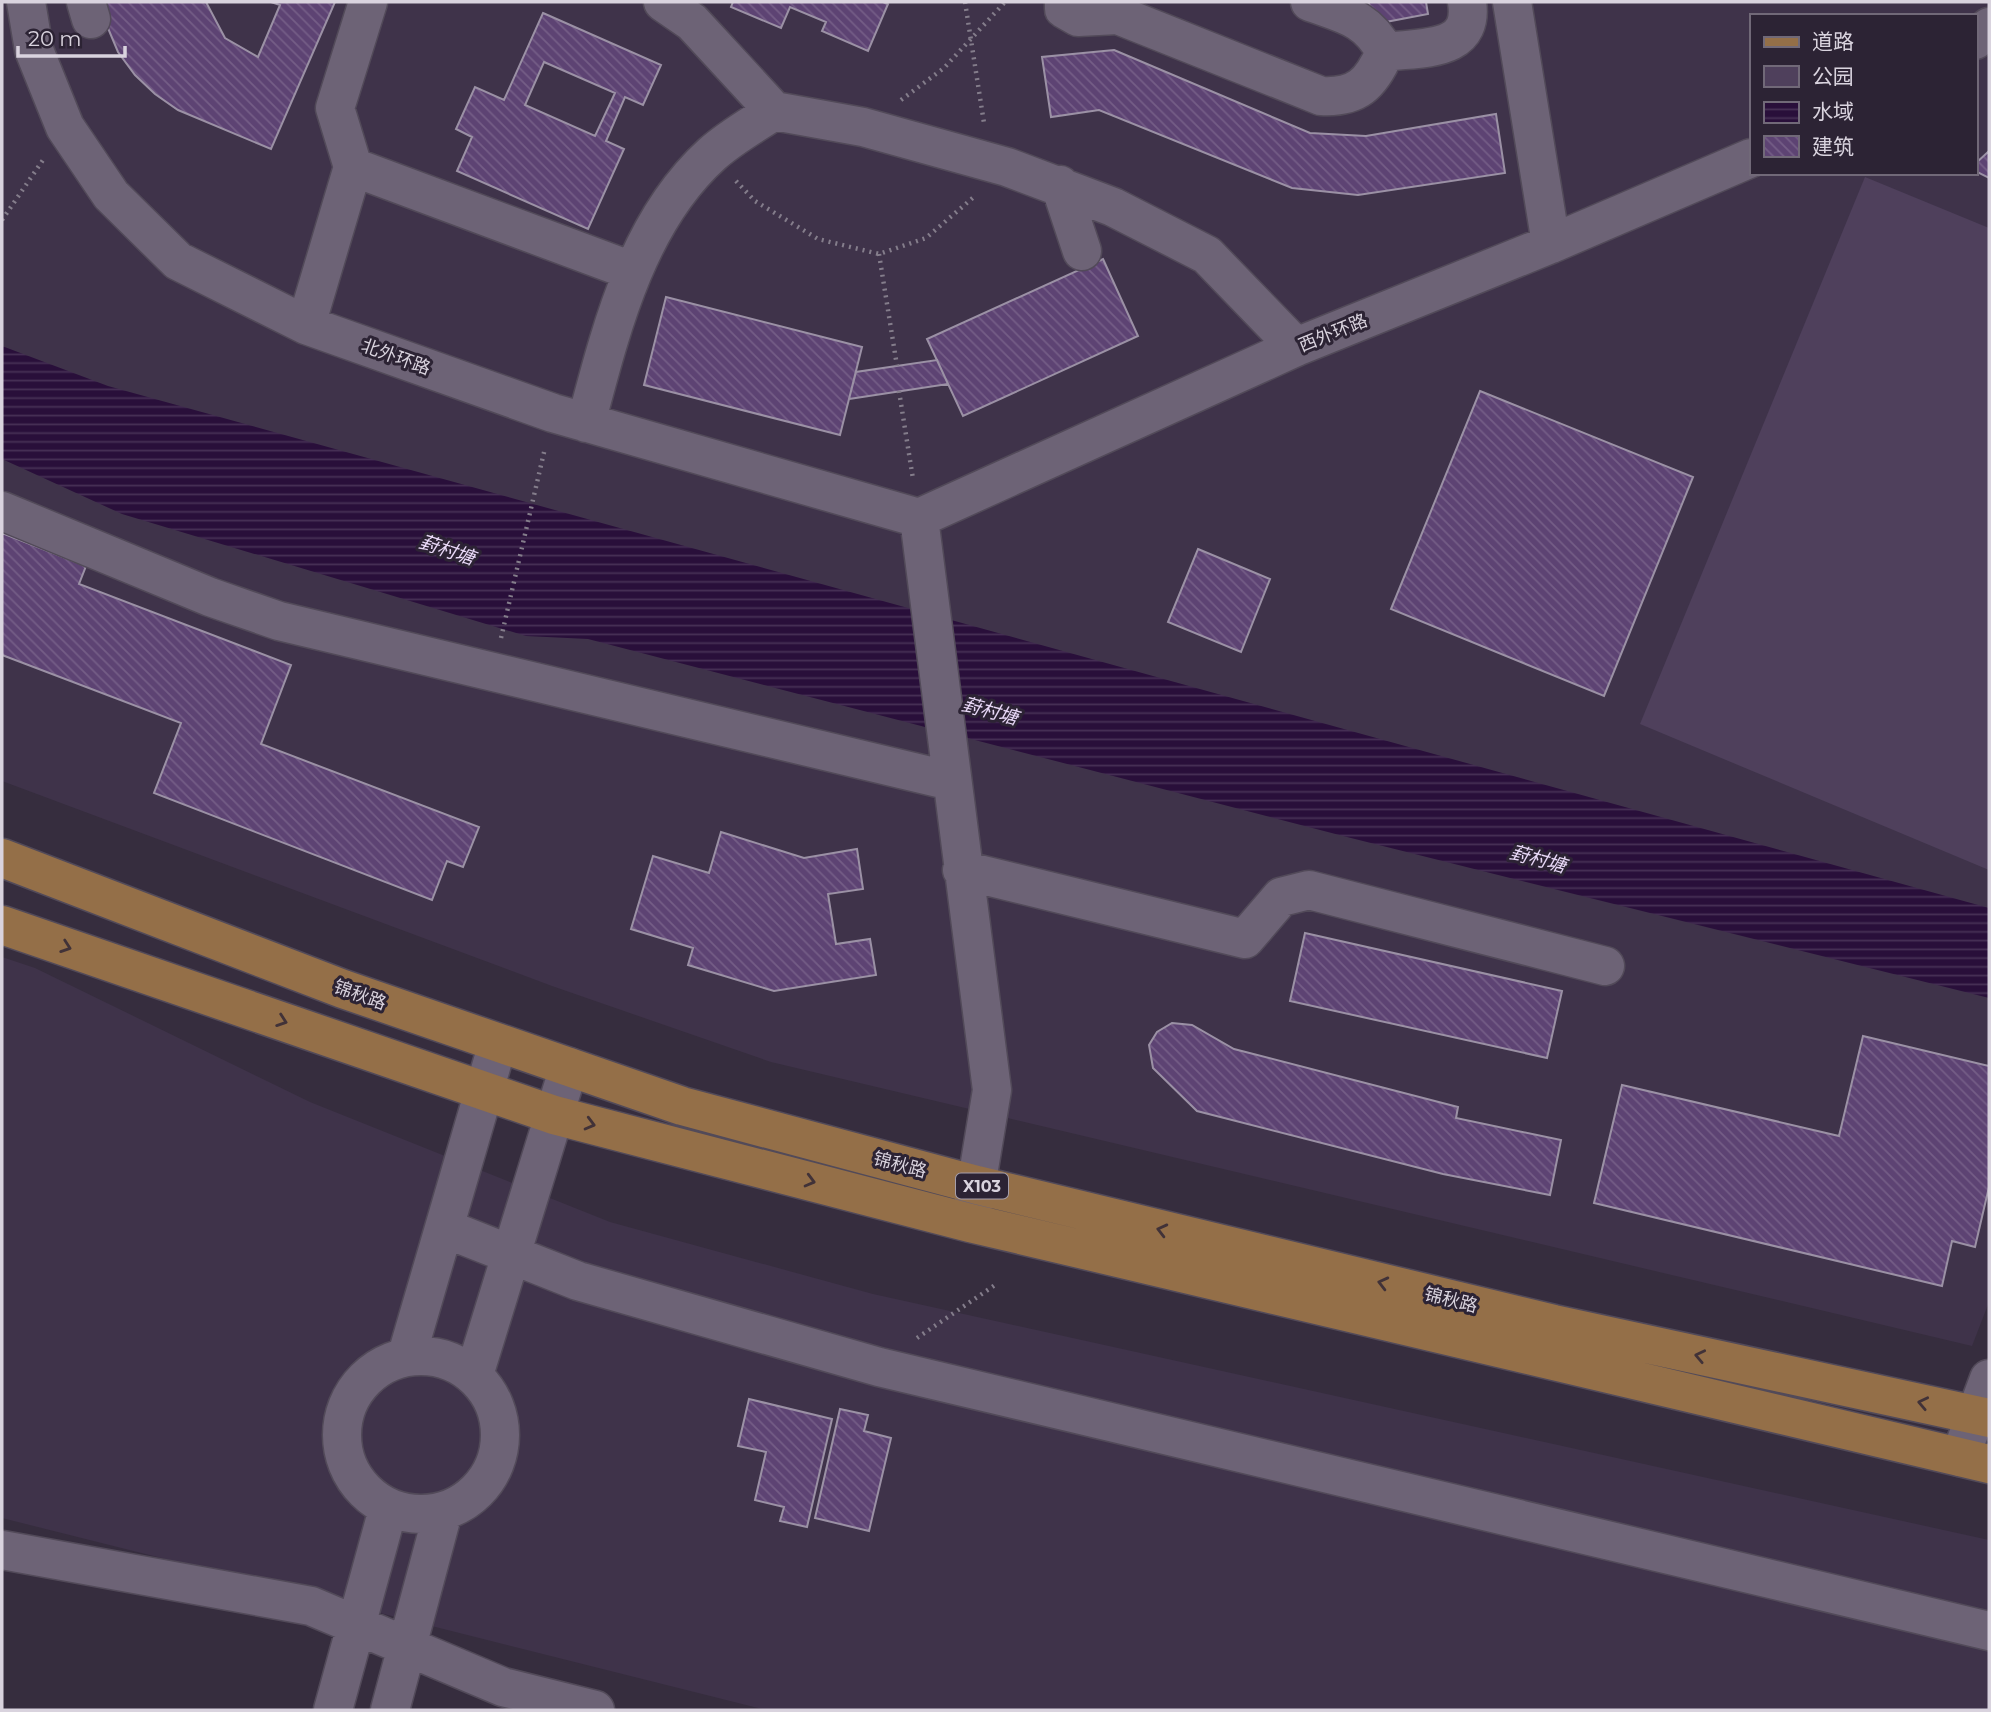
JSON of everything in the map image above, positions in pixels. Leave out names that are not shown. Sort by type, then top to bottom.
[{"type":"main road","name":"锦秋路","points":[[2,858],[343,989],[682,1106],[977,1185],[1554,1324],[1982,1416]]},
{"type":"main road","name":"锦秋路","points":[[2,925],[554,1115],[970,1223],[1974,1461]]},
{"type":"street","name":"北外环路","points":[[26,2],[18,52],[111,195],[178,261],[306,325],[569,418],[919,518]]},
{"type":"street","points":[[306,325],[353,167],[335,108],[368,2]]},
{"type":"street","points":[[663,2],[692,22],[774,111],[863,127],[1007,167],[1113,207],[1207,255],[1296,347]]},
{"type":"street","points":[[1064,2],[1064,9],[1078,18],[1118,15],[1321,96],[1344,97],[1363,86],[1376,71],[1385,52]]},
{"type":"street","points":[[1310,2],[1358,20],[1376,33],[1385,52]]},
{"type":"street","points":[[1385,52],[1451,43],[1464,33],[1469,16],[1467,2]]},
{"type":"street","points":[[1512,2],[1551,244]]},
{"type":"street","points":[[569,418],[632,271],[681,190],[711,155],[774,111]]},
{"type":"street","name":"西外环路","points":[[919,518],[1296,347],[1551,244],[1750,158]]},
{"type":"street","points":[[353,167],[632,271]]},
{"type":"street","points":[[1060,185],[1082,251]]},
{"type":"street","points":[[2,511],[210,597],[279,621],[951,781]]},
{"type":"street","points":[[919,518],[992,1090],[970,1223]]},
{"type":"street","points":[[962,870],[1245,939],[1282,897],[1309,890],[1605,965]]},
{"type":"street","points":[[407,1355],[498,1043]]},
{"type":"street","points":[[474,1375],[569,1067]]},
{"type":"street","points":[[444,1228],[578,1281],[879,1367],[1989,1631]]},
{"type":"street","points":[[407,1355],[443,1358],[474,1375],[495,1403],[501,1442],[494,1469],[468,1500],[443,1512],[416,1516],[388,1509],[356,1483],[344,1458],[340,1441],[343,1414],[355,1389],[367,1375],[407,1355]]},
{"type":"street","points":[[1974,1461],[1989,1379]]},
{"type":"street","points":[[333,1710],[388,1509]]},
{"type":"street","points":[[390,1710],[443,1512]]},
{"type":"street","points":[[2,1550],[311,1606],[503,1687],[595,1710]]},
{"type":"path","points":[[965,2],[985,130]]},
{"type":"path","points":[[863,127],[944,68],[1005,2]]},
{"type":"path","points":[[2,220],[65,127]]},
{"type":"path","points":[[711,155],[754,201],[818,239],[879,254],[926,238],[1007,167]]},
{"type":"path","points":[[879,254],[897,366]]},
{"type":"path","points":[[898,391],[919,518]]},
{"type":"path","points":[[510,600],[534,497],[569,418]]},
{"type":"path","points":[[879,1367],[998,1283]]},
{"type":"shaded area","points":[[2,2],[1989,2],[1989,1302],[1972,1346],[771,1062],[552,986],[2,781]]},
{"type":"shaded area","points":[[2,957],[35,968],[310,1102],[610,1222],[873,1294],[1989,1540],[1989,1710],[766,1710],[2,1518]]},
{"type":"green space","points":[[1865,177],[1989,228],[1989,870],[1640,724]]},
{"type":"water","name":"葑村塘","points":[[2,346],[108,386],[1989,908],[1989,998],[1347,837],[588,639],[526,636],[122,514],[2,459]]},
{"type":"building","points":[[97,2],[206,2],[225,38],[258,57],[280,5],[271,2],[335,2],[271,149],[178,110],[155,94],[135,75],[118,52]]},
{"type":"building","points":[[733,2],[888,4],[868,51],[822,31],[826,22],[790,7],[781,28],[731,7]]},
{"type":"building","points":[[1364,2],[1426,2],[1428,14],[1375,24],[1369,4]]},
{"type":"building","points":[[543,13],[661,65],[643,105],[625,97],[606,141],[624,149],[588,229],[457,171],[472,137],[456,129],[475,87],[504,100]],"holes":[[[544,62],[615,93],[595,136],[525,105]]]},
{"type":"building","points":[[1114,50],[1310,133],[1366,136],[1496,114],[1505,173],[1358,195],[1292,188],[1099,110],[1051,117],[1042,57]]},
{"type":"building","points":[[1989,151],[1989,178],[1977,172],[1977,162]]},
{"type":"building","points":[[1103,259],[1138,336],[963,416],[927,339]]},
{"type":"building","points":[[666,297],[862,347],[840,435],[644,385]]},
{"type":"building","points":[[937,360],[948,384],[849,399],[856,372]]},
{"type":"building","points":[[937,360],[948,384],[849,399],[856,372]]},
{"type":"building","points":[[937,360],[948,384],[849,399],[856,372]]},
{"type":"building","points":[[1480,391],[1693,477],[1604,696],[1391,609]]},
{"type":"building","points":[[2,533],[86,566],[79,584],[291,665],[261,744],[479,827],[463,867],[447,861],[432,900],[154,793],[181,723],[2,655]]},
{"type":"building","points":[[1198,549],[1270,579],[1241,652],[1168,622]]},
{"type":"building","points":[[721,832],[804,858],[857,849],[863,889],[828,894],[836,944],[870,939],[876,975],[774,991],[688,965],[693,948],[631,929],[653,856],[709,873]]},
{"type":"building","points":[[1305,933],[1562,991],[1547,1058],[1290,1001]]},
{"type":"building","points":[[1172,1023],[1192,1025],[1234,1049],[1458,1107],[1456,1118],[1561,1140],[1550,1195],[1443,1174],[1197,1111],[1153,1068],[1149,1045],[1157,1032]]},
{"type":"building","points":[[1863,1036],[1989,1066],[1989,1187],[1975,1247],[1952,1241],[1942,1286],[1594,1203],[1622,1085],[1839,1136]]},
{"type":"building","points":[[749,1399],[832,1419],[807,1527],[780,1521],[784,1507],[755,1500],[766,1452],[738,1446]]},
{"type":"building","points":[[840,1409],[868,1415],[864,1431],[891,1438],[869,1531],[815,1518]]}]
